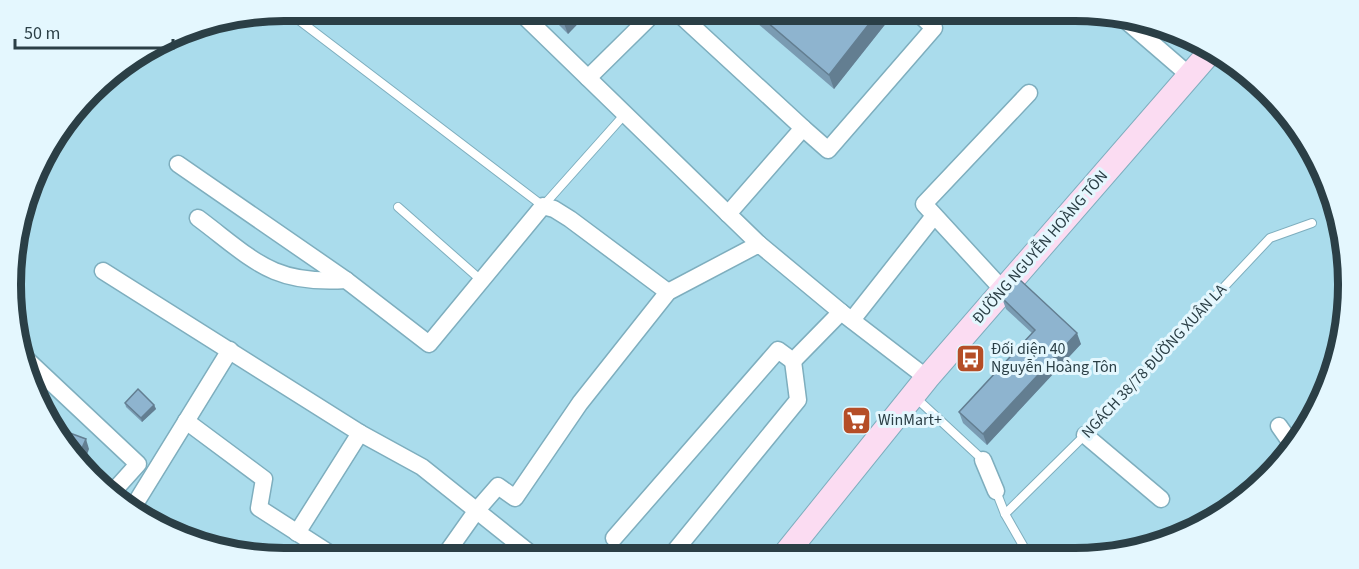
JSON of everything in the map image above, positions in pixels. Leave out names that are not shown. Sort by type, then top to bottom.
[{"type":"main road","name":"ĐƯỜNG NGUYỄN HOÀNG TÔN","points":[[790,548],[920,386],[1206,56]]},
{"type":"street","points":[[529,21],[759,244],[847,316],[920,386]]},
{"type":"street","points":[[588,78],[645,21]]},
{"type":"street","points":[[688,21],[828,150],[934,28],[927,21]]},
{"type":"street","points":[[1135,28],[1189,75]]},
{"type":"street","points":[[1003,290],[924,204],[1029,93]]},
{"type":"street","points":[[728,214],[803,128]]},
{"type":"street","points":[[178,164],[346,280],[429,344],[543,206],[554,208],[570,219],[668,292]]},
{"type":"street","points":[[793,361],[847,316],[934,216]]},
{"type":"street","points":[[198,218],[258,264],[288,278],[346,280]]},
{"type":"street","points":[[451,548],[477,510],[498,486],[515,498],[580,403],[668,292],[759,244]]},
{"type":"street","points":[[103,271],[360,433],[422,467],[524,548]]},
{"type":"street","points":[[136,503],[230,350]]},
{"type":"street","points":[[614,538],[778,350],[793,361],[798,400],[677,548]]},
{"type":"street","points":[[34,366],[138,464],[117,488]]},
{"type":"street","points":[[186,421],[264,479],[259,508],[321,548]]},
{"type":"street","points":[[1279,426],[1288,439]]},
{"type":"street","points":[[297,533],[360,433]]},
{"type":"street","points":[[1085,435],[1161,499]]},
{"type":"street","points":[[983,460],[996,491]]},
{"type":"lane","points":[[300,21],[543,206],[625,114]]},
{"type":"lane","points":[[398,207],[482,281]]},
{"type":"lane","name":"NGÁCH 38/78 ĐƯỜNG XUÂN LA","points":[[1005,514],[1085,435],[1270,238],[1312,223]]},
{"type":"lane","points":[[920,386],[983,460]]},
{"type":"lane","points":[[996,491],[1005,514],[1024,548]]},
{"type":"building","points":[[766,21],[871,21],[829,75]]},
{"type":"building","points":[[1019,279],[1077,333],[983,434],[959,412],[1035,330],[1002,298]]},
{"type":"building","points":[[138,389],[154,405],[141,418],[125,403]]},
{"type":"building","points":[[65,431],[86,439],[80,451]]},
{"type":"place","name":"Đối diện 40 Nguyễn Hoàng Tôn","points":[[970,358]]},
{"type":"place","name":"WinMart+","points":[[857,420]]}]
